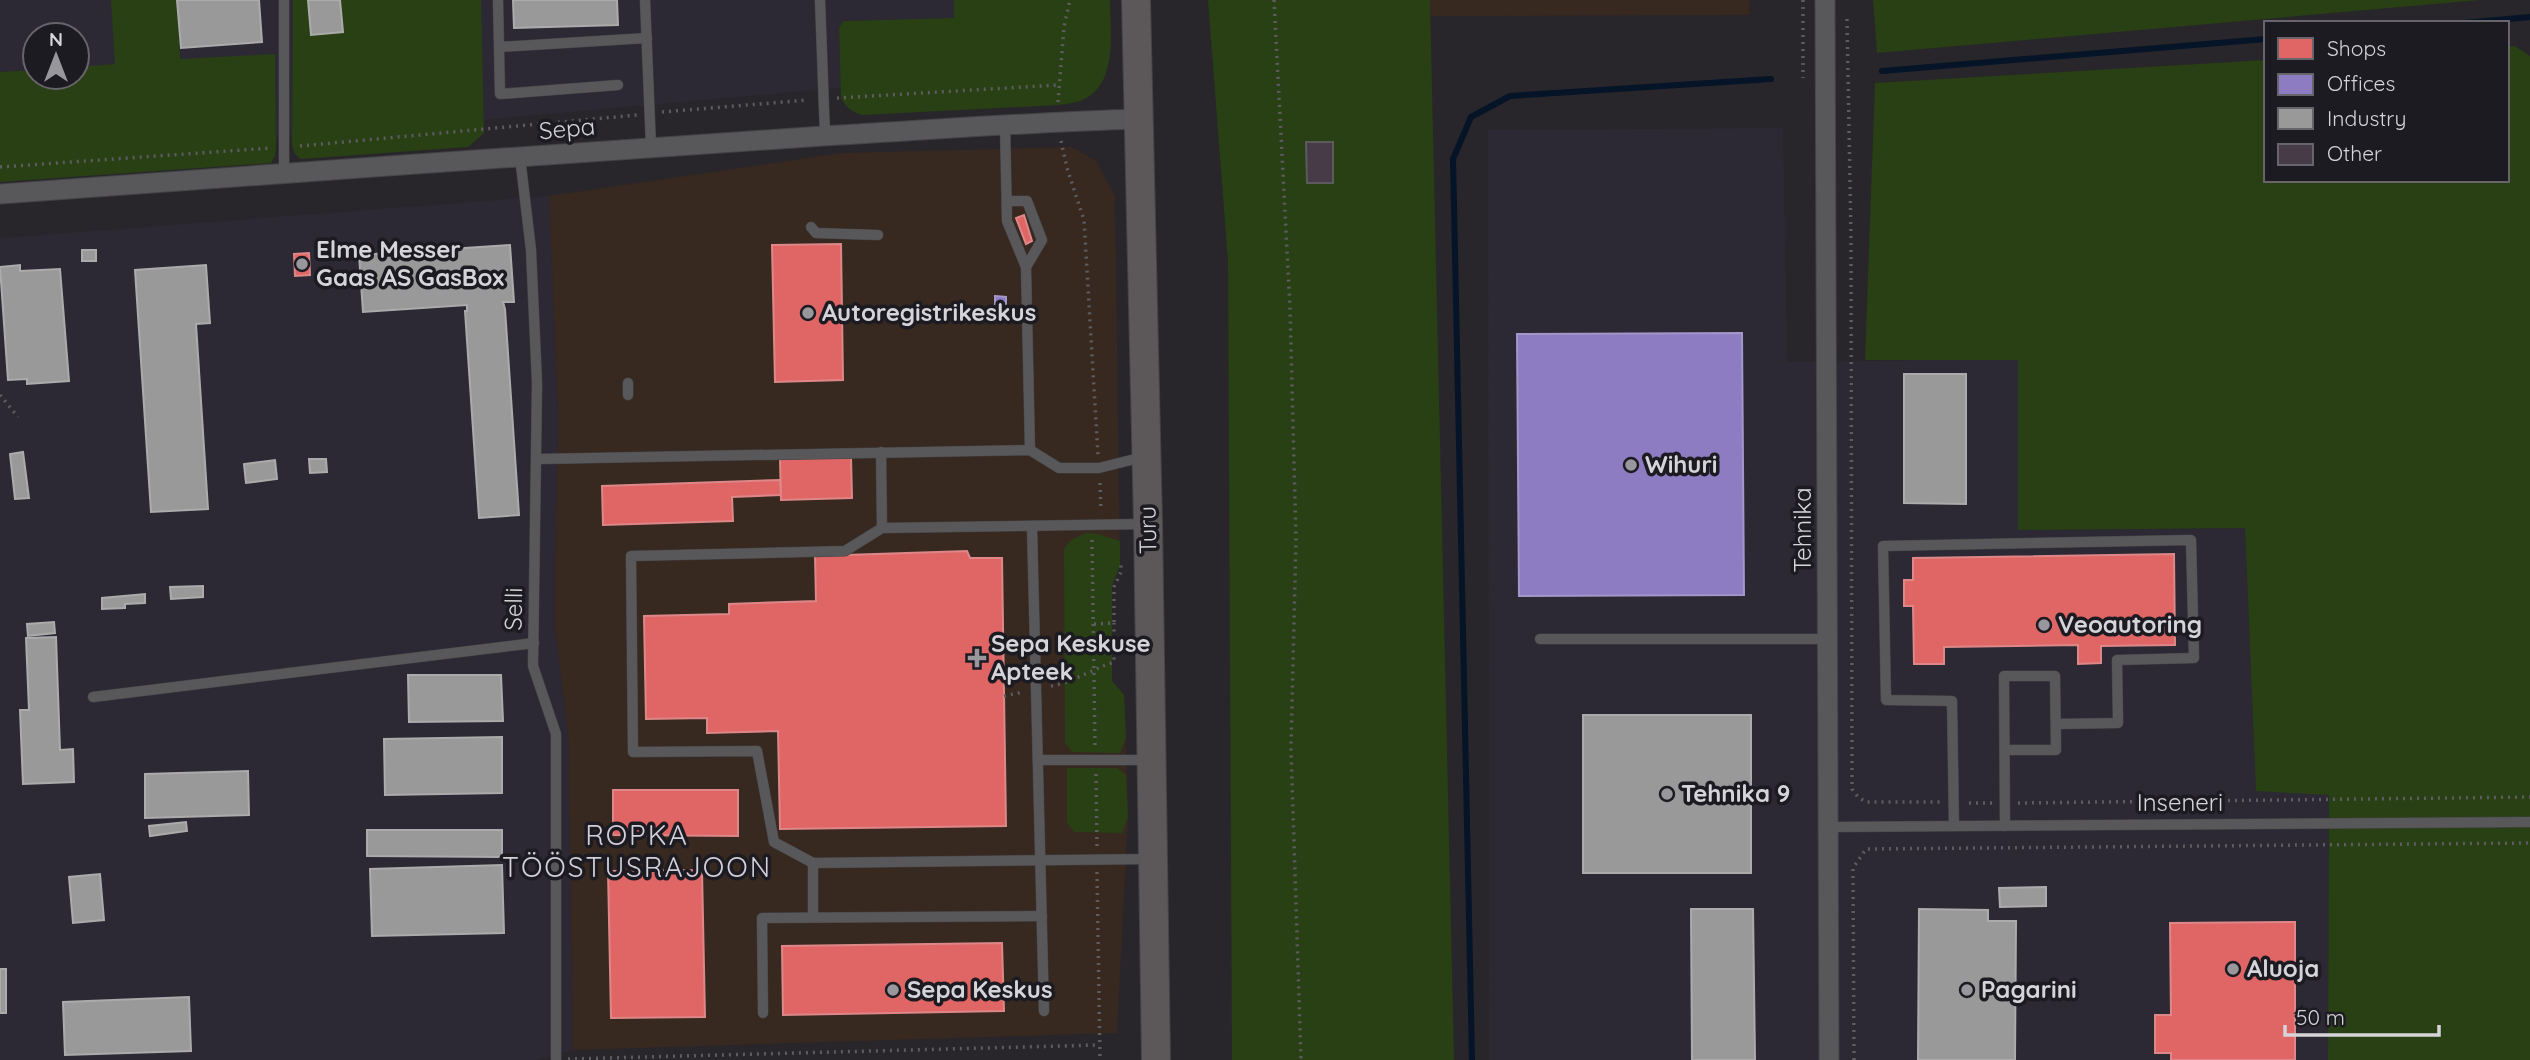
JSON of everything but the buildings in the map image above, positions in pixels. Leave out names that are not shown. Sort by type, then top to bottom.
[{"type":"main road","name":"Turu","points":[[1136,0],[1157,1060]]},
{"type":"street","name":"Tehnika","points":[[1825,0],[1829,1060]]},
{"type":"street","name":"Sepa","points":[[0,194],[651,147],[1138,119]]},
{"type":"lane","points":[[284,0],[284,175]]},
{"type":"lane","points":[[498,0],[500,94],[618,85]]},
{"type":"lane","points":[[645,0],[651,147]]},
{"type":"lane","points":[[820,0],[825,136]]},
{"type":"lane","points":[[499,47],[647,38]]},
{"type":"lane","points":[[1005,125],[1007,221],[1026,267],[1030,450]]},
{"type":"lane","name":"Selli","points":[[520,157],[531,250],[538,459],[533,666],[556,734],[556,1060]]},
{"type":"lane","points":[[1007,201],[1027,201],[1042,240],[1026,267]]},
{"type":"lane","points":[[811,226],[817,233],[878,235]]},
{"type":"lane","points":[[628,383],[628,395]]},
{"type":"lane","points":[[538,459],[1030,450],[1059,468],[1099,468],[1146,457]]},
{"type":"lane","points":[[881,453],[882,528]]},
{"type":"lane","points":[[1148,523],[882,528],[845,551],[631,556],[633,752],[757,751],[775,842],[813,863],[1152,859]]},
{"type":"lane","points":[[1032,527],[1044,1011]]},
{"type":"lane","points":[[1954,826],[1952,701],[1886,701],[1882,546],[2192,540],[2194,659],[2117,660],[2119,723],[2056,724]]},
{"type":"lane","points":[[1540,639],[1829,639]]},
{"type":"lane","points":[[93,697],[534,643]]},
{"type":"lane","points":[[2005,750],[2056,750],[2056,676],[2004,676],[2005,826]]},
{"type":"lane","points":[[1038,760],[1150,760]]},
{"type":"lane","name":"Inseneri","points":[[1830,827],[2530,822]]},
{"type":"lane","points":[[813,863],[813,918]]},
{"type":"lane","points":[[763,1013],[762,918],[1042,916]]},
{"type":"path","points":[[1274,0],[1290,309],[1296,526],[1291,748],[1301,1060]]},
{"type":"path","points":[[1847,14],[1851,238]]},
{"type":"path","points":[[0,166],[284,148],[824,98],[1058,85]]},
{"type":"path","points":[[0,396],[18,417]]},
{"type":"path","points":[[1004,696],[1068,683],[1094,668],[1114,662],[1114,587],[1121,572],[1121,561]]},
{"type":"path","points":[[1094,624],[1114,623]]},
{"type":"path","points":[[1854,1060],[1853,868],[1866,849],[2530,843]]},
{"type":"path","points":[[556,1060],[1100,1045]]},
{"type":"shaded area","points":[[0,0],[954,0],[954,18],[844,21],[839,28],[841,88],[276,138],[0,156]]},
{"type":"shaded area","points":[[1430,0],[1750,0],[1749,15],[1431,16]]},
{"type":"shaded area","points":[[1783,128],[1787,362],[2018,359],[2018,530],[2245,528],[2256,790],[2329,794],[2328,1060],[1489,1060],[1488,130]]},
{"type":"shaded area","points":[[1072,147],[1096,161],[1115,196],[1120,566],[1112,585],[1112,681],[1124,695],[1128,817],[1117,1033],[573,1050],[568,733],[554,621],[558,416],[549,196],[842,153]]},
{"type":"shaded area","points":[[549,196],[558,416],[554,621],[568,733],[573,1050],[536,1060],[0,1060],[0,238]]},
{"type":"green space","points":[[111,0],[177,0],[180,59],[275,54],[276,148],[271,163],[0,182],[0,72],[21,71],[21,91],[91,91],[91,66],[115,64]]},
{"type":"green space","points":[[293,0],[308,0],[311,34],[343,32],[340,0],[481,0],[484,133],[468,147],[301,159],[292,147]]},
{"type":"green space","points":[[954,0],[1110,0],[1110,57],[1101,84],[1092,94],[1080,101],[1058,105],[863,115],[847,107],[841,98],[839,27],[844,21],[954,18]]},
{"type":"green space","points":[[1208,0],[1430,0],[1454,1060],[1232,1060],[1228,261]]},
{"type":"green space","points":[[1873,0],[2480,0],[1877,53]]},
{"type":"green space","points":[[2515,46],[2530,56],[2530,1060],[2328,1060],[2329,795],[2256,791],[2245,528],[2018,530],[2018,360],[1865,360],[1875,83],[2264,60],[2264,182],[2509,182],[2509,47]]},
{"type":"green space","points":[[1086,533],[1120,541],[1120,566],[1112,585],[1112,681],[1124,695],[1126,737],[1120,753],[1072,752],[1065,743],[1064,549],[1071,540]]},
{"type":"green space","points":[[1067,768],[1117,768],[1126,775],[1128,817],[1122,833],[1074,832],[1067,823]]},
{"type":"waterway","points":[[2486,21],[2530,17]]},
{"type":"waterway","points":[[1882,71],[2264,39]]},
{"type":"waterway","points":[[1472,1060],[1453,159],[1471,117],[1510,96],[1771,79]]},
{"type":"place","name":"Elme Messer Gaas AS GasBox","points":[[302,264]]},
{"type":"place","name":"Autoregistrikeskus","points":[[808,313]]},
{"type":"place","name":"Wihuri","points":[[1631,465]]},
{"type":"place","name":"Veoautoring","points":[[2044,625]]},
{"type":"place","name":"Sepa Keskuse Apteek","points":[[977,658]]},
{"type":"place","name":"Tehnika 9","points":[[1667,794]]},
{"type":"place","name":"Aluoja","points":[[2233,969]]},
{"type":"place","name":"Sepa Keskus","points":[[893,990]]},
{"type":"place","name":"Pagarini","points":[[1967,990]]},
{"type":"district","name":"ROPKA TÖÖSTUSRAJOON","points":[[637,851]]}]
